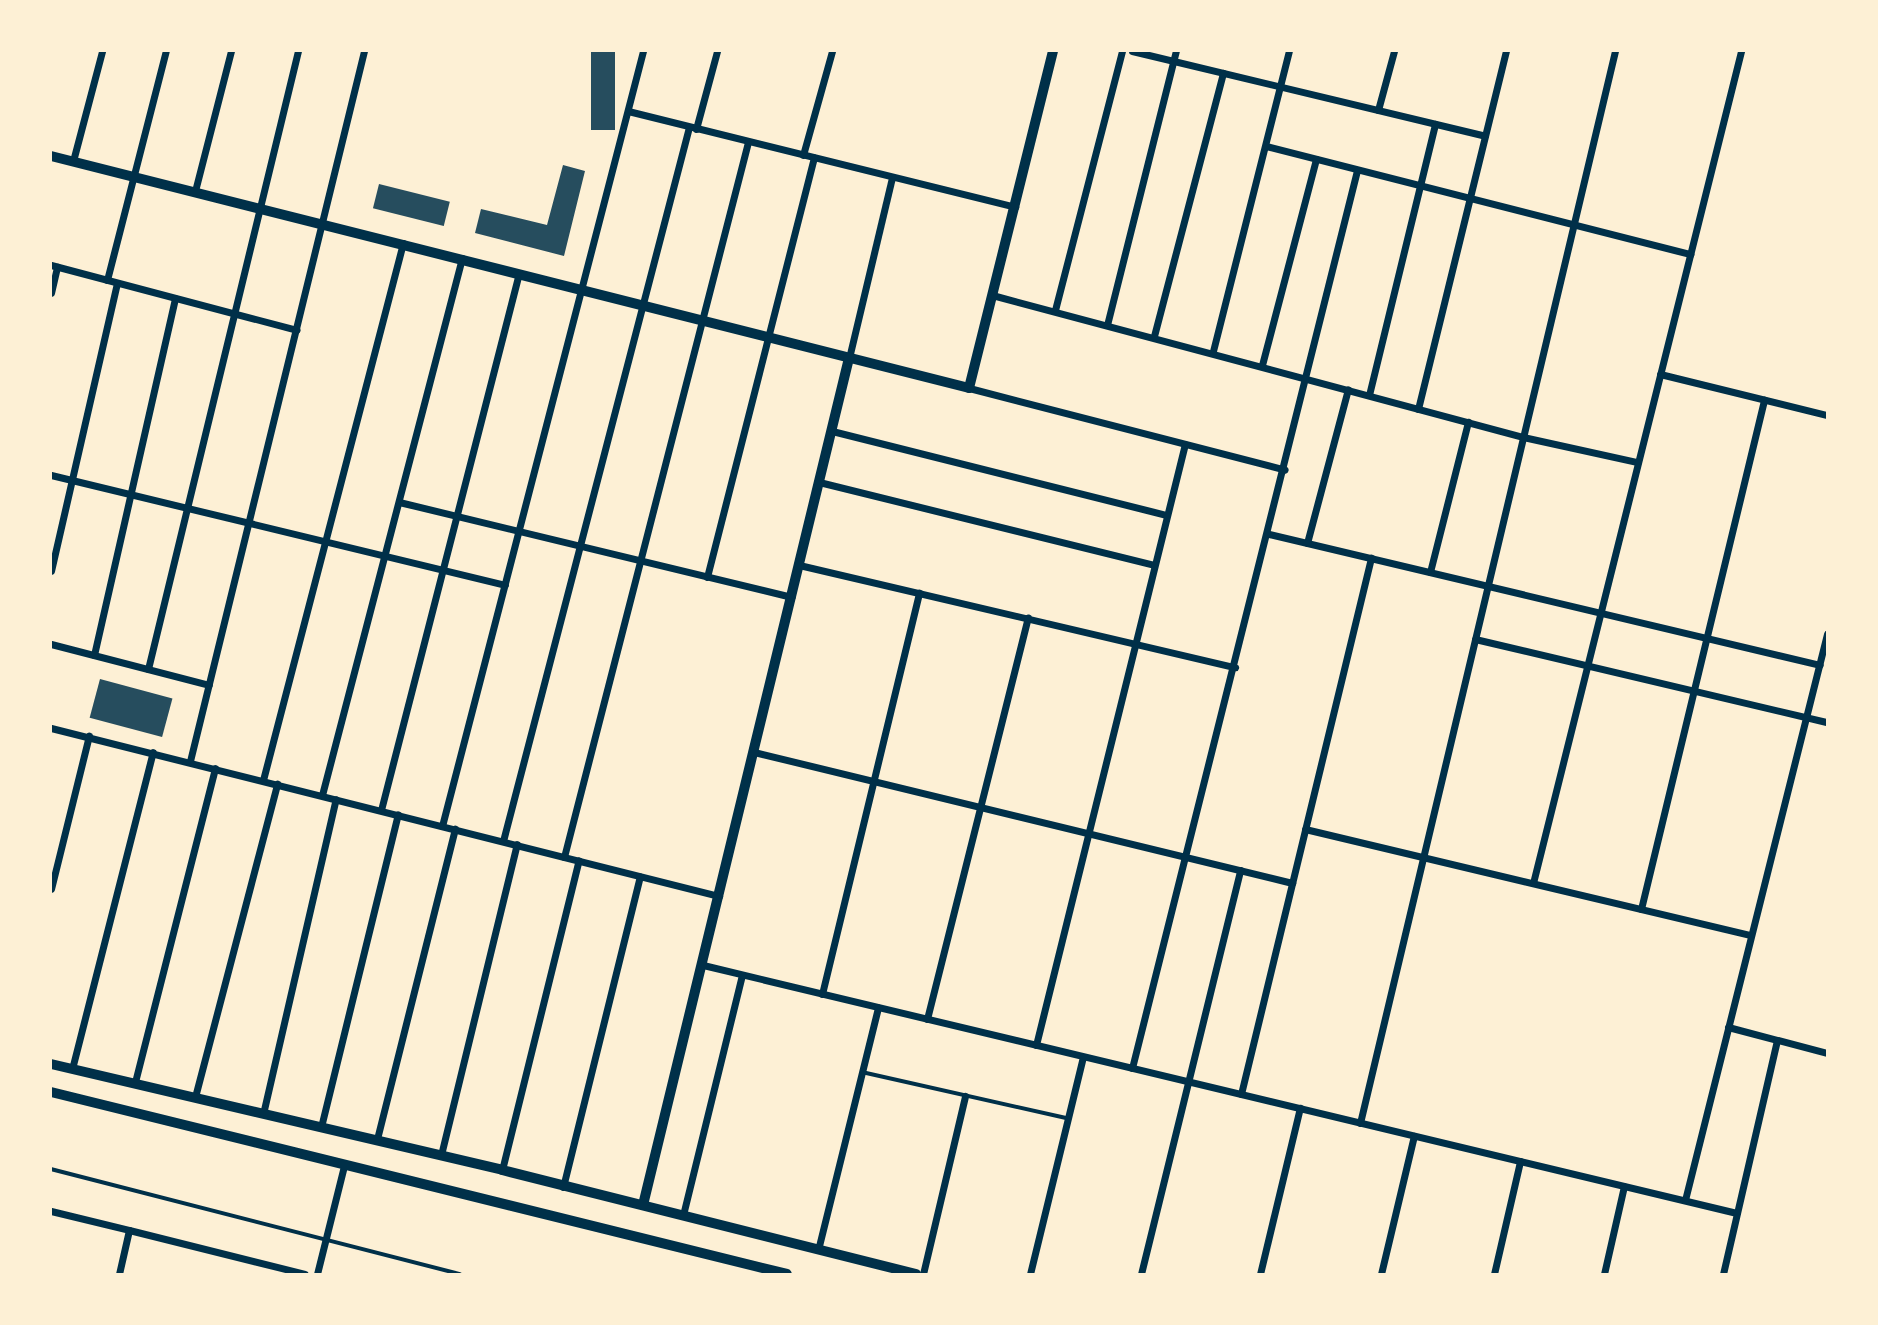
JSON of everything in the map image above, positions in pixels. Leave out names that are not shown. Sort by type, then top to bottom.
[{"type":"street","points":[[73,161],[102,51]]},
{"type":"street","points":[[107,280],[166,51]]},
{"type":"street","points":[[195,191],[232,51]]},
{"type":"street","points":[[148,669],[298,51]]},
{"type":"street","points":[[190,761],[252,521],[364,51]]},
{"type":"street","points":[[442,826],[643,51]]},
{"type":"street","points":[[503,841],[643,305],[717,51]]},
{"type":"street","points":[[803,155],[831,51]]},
{"type":"street","points":[[969,388],[1052,51]]},
{"type":"street","points":[[1055,310],[1122,51]]},
{"type":"street","points":[[1132,51],[1485,136]]},
{"type":"street","points":[[1107,324],[1176,51]]},
{"type":"street","points":[[1213,351],[1289,51]]},
{"type":"street","points":[[1378,110],[1394,51]]},
{"type":"street","points":[[1418,409],[1506,51]]},
{"type":"street","points":[[1360,1123],[1615,51]]},
{"type":"street","points":[[1533,883],[1741,51]]},
{"type":"street","points":[[1154,336],[1223,73]]},
{"type":"street","points":[[628,111],[1015,207]]},
{"type":"street","points":[[1369,395],[1435,124]]},
{"type":"street","points":[[565,857],[748,142]]},
{"type":"street","points":[[1266,146],[1690,254]]},
{"type":"street","points":[[51,156],[259,205],[1285,470]]},
{"type":"street","points":[[707,577],[814,157]]},
{"type":"street","points":[[1262,365],[1316,159]]},
{"type":"street","points":[[1132,1068],[1236,667],[1357,170]]},
{"type":"street","points":[[643,1205],[892,177]]},
{"type":"street","points":[[263,780],[403,243]]},
{"type":"street","points":[[323,795],[463,258]]},
{"type":"street","points":[[51,293],[54,266],[297,330]]},
{"type":"street","points":[[381,810],[519,273]]},
{"type":"street","points":[[51,571],[117,283]]},
{"type":"street","points":[[992,295],[1213,351],[1523,437],[1637,462]]},
{"type":"street","points":[[94,655],[175,298]]},
{"type":"street","points":[[1660,374],[1827,415]]},
{"type":"street","points":[[1307,543],[1348,389]]},
{"type":"street","points":[[1641,909],[1764,400]]},
{"type":"street","points":[[1430,572],[1468,422]]},
{"type":"street","points":[[832,430],[1167,516]]},
{"type":"street","points":[[1036,1045],[1185,444]]},
{"type":"street","points":[[51,475],[252,521],[505,585]]},
{"type":"street","points":[[819,482],[1154,565]]},
{"type":"street","points":[[399,502],[792,597]]},
{"type":"street","points":[[1269,534],[1820,665]]},
{"type":"street","points":[[1241,1094],[1371,558]]},
{"type":"street","points":[[799,565],[1236,667]]},
{"type":"street","points":[[822,994],[919,593]]},
{"type":"street","points":[[927,1019],[1028,618]]},
{"type":"street","points":[[1685,1200],[1827,634]]},
{"type":"street","points":[[1475,639],[1827,722]]},
{"type":"street","points":[[51,644],[209,684]]},
{"type":"street","points":[[51,728],[719,896]]},
{"type":"street","points":[[51,889],[89,736]]},
{"type":"street","points":[[72,1069],[153,752]]},
{"type":"street","points":[[754,752],[1292,883]]},
{"type":"street","points":[[135,1082],[215,768]]},
{"type":"street","points":[[195,1097],[277,784]]},
{"type":"street","points":[[263,1114],[336,799]]},
{"type":"street","points":[[321,1127],[398,814]]},
{"type":"street","points":[[377,1139],[455,829]]},
{"type":"street","points":[[1305,830],[1751,935]]},
{"type":"street","points":[[441,1156],[517,844]]},
{"type":"street","points":[[502,1170],[579,860]]},
{"type":"street","points":[[1141,1274],[1240,870]]},
{"type":"street","points":[[563,1187],[640,876]]},
{"type":"street","points":[[703,965],[1737,1213]]},
{"type":"street","points":[[683,1215],[742,975]]},
{"type":"street","points":[[818,1250],[878,1007]]},
{"type":"street","points":[[1728,1027],[1827,1053]]},
{"type":"street","points":[[1723,1274],[1777,1040]]},
{"type":"street","points":[[1030,1274],[1083,1057]]},
{"type":"street","points":[[51,1064],[377,1139],[916,1274]]},
{"type":"street","points":[[51,1092],[787,1274]]},
{"type":"street","points":[[923,1274],[965,1096]]},
{"type":"street","points":[[1260,1274],[1300,1108]]},
{"type":"street","points":[[1381,1274],[1414,1136]]},
{"type":"street","points":[[1494,1274],[1520,1161]]},
{"type":"street","points":[[317,1274],[344,1166]]},
{"type":"street","points":[[1604,1274],[1624,1186]]},
{"type":"street","points":[[51,1210],[305,1274]]},
{"type":"street","points":[[119,1274],[129,1230]]},
{"type":"lane","points":[[862,1073],[1068,1119]]},
{"type":"lane","points":[[51,1169],[460,1274]]},
{"type":"building","points":[[591,51],[615,51],[615,130],[591,130]]},
{"type":"building","points":[[563,165],[585,171],[564,256],[475,233],[481,209],[547,225]]},
{"type":"building","points":[[379,184],[450,202],[444,226],[373,208]]},
{"type":"building","points":[[100,679],[172,698],[162,737],[90,718]]}]
